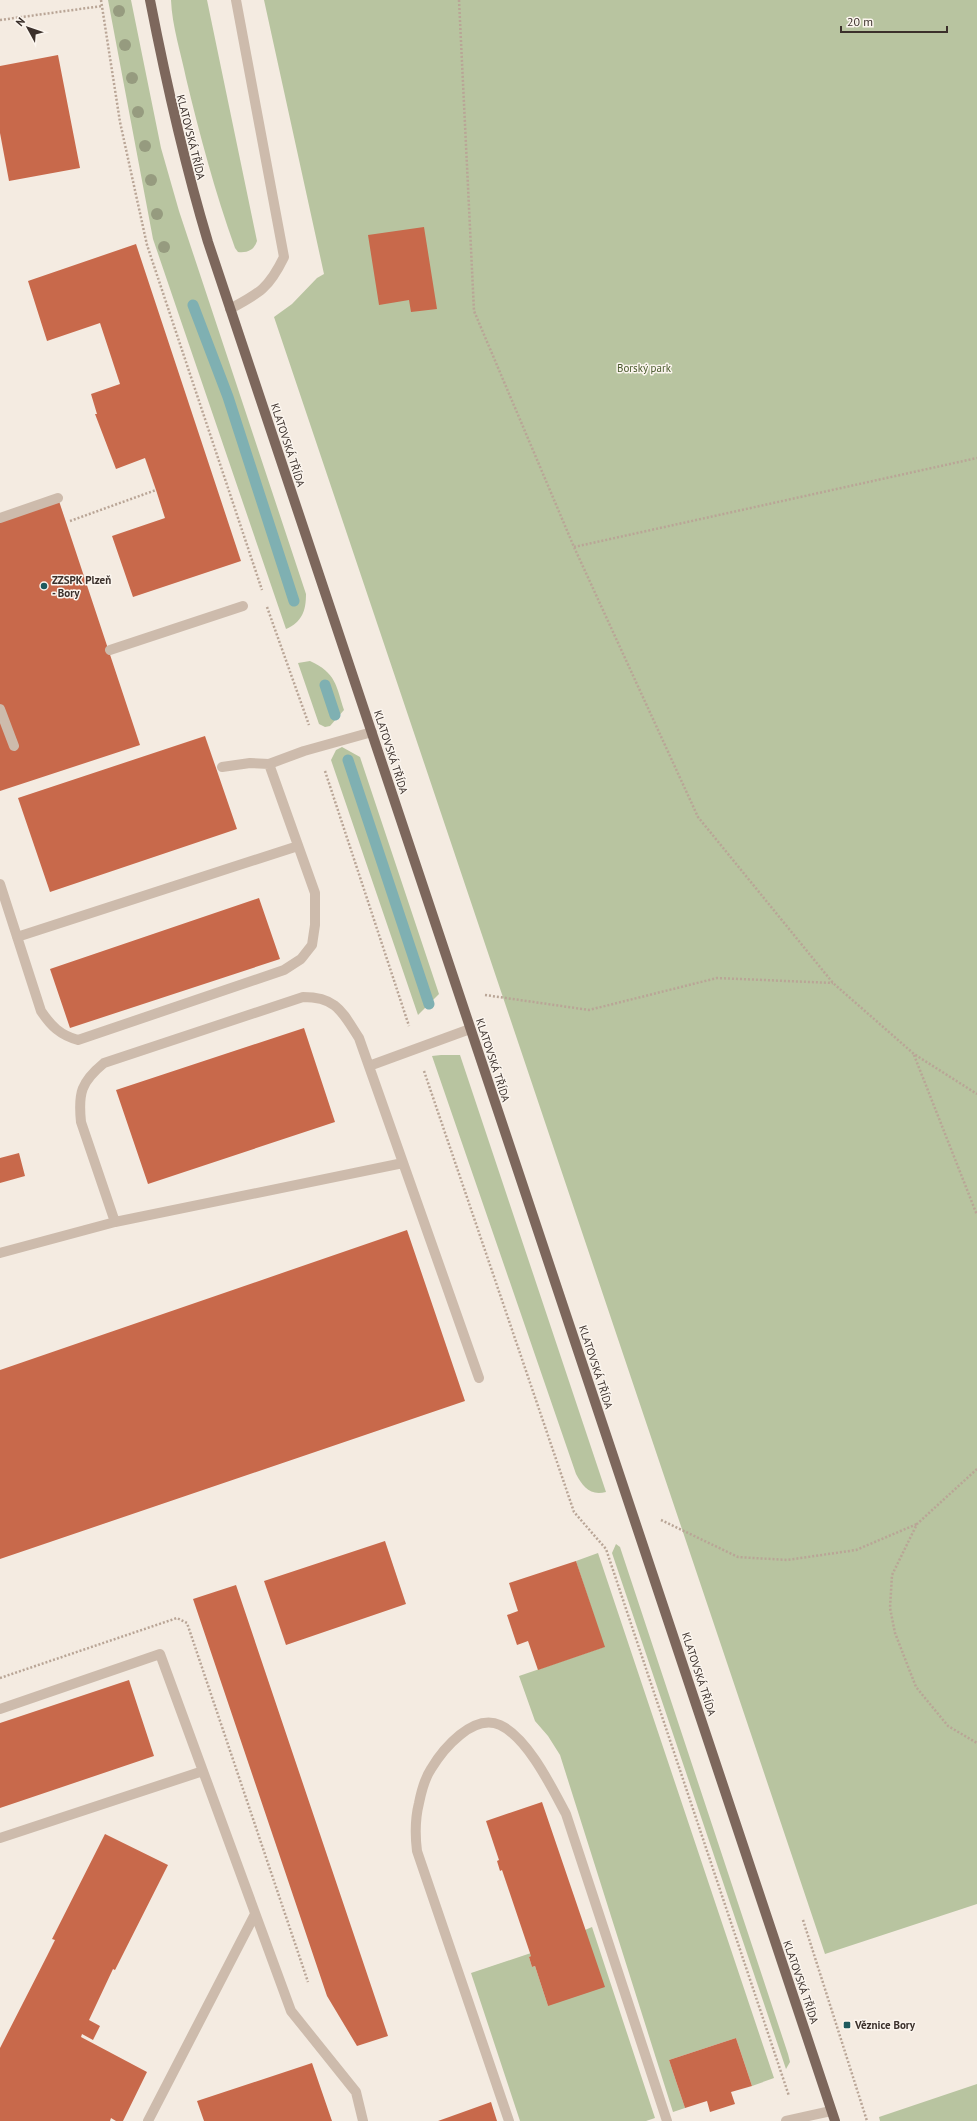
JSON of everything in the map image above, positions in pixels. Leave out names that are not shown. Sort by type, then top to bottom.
[{"type":"main road","name":"KLATOVSKÁ TŘÍDA","points":[[150,0],[173,115],[191,186],[230,309],[835,2121]]},
{"type":"street","points":[[230,309],[257,294],[273,279],[284,257],[236,0]]},
{"type":"street","points":[[0,518],[58,498]]},
{"type":"street","points":[[110,650],[243,606]]},
{"type":"street","points":[[0,709],[14,746]]},
{"type":"street","points":[[222,767],[250,763],[269,764],[304,751],[372,732]]},
{"type":"street","points":[[0,884],[41,1011],[50,1025],[64,1036],[78,1040],[284,970],[301,959],[312,945],[315,925],[315,893],[269,764]]},
{"type":"street","points":[[17,937],[298,846]]},
{"type":"street","points":[[115,1222],[81,1122],[79,1106],[82,1090],[89,1075],[104,1063],[303,997],[318,997],[332,1002],[343,1014],[359,1038],[479,1378]]},
{"type":"street","points":[[369,1066],[470,1029]]},
{"type":"street","points":[[0,1254],[115,1222],[404,1163]]},
{"type":"street","points":[[0,1708],[160,1654],[291,2011],[356,2092],[363,2121]]},
{"type":"street","points":[[508,2121],[417,1851],[415,1833],[419,1803],[430,1769],[448,1746],[467,1728],[481,1724],[499,1725],[519,1740],[542,1770],[566,1814],[668,2121]]},
{"type":"street","points":[[0,1838],[203,1771]]},
{"type":"street","points":[[148,2121],[255,1914]]},
{"type":"street","points":[[786,2121],[831,2111]]},
{"type":"path","points":[[459,0],[474,311],[574,547],[698,817],[833,983],[914,1054],[977,1094]]},
{"type":"path","points":[[0,20],[102,6]]},
{"type":"path","points":[[574,547],[977,458]]},
{"type":"path","points":[[66,522],[156,490]]},
{"type":"path","points":[[458,991],[589,1010],[717,978],[833,983]]},
{"type":"path","points":[[914,1054],[977,1215]]},
{"type":"path","points":[[629,1503],[698,1539],[738,1557],[787,1560],[856,1550],[917,1524],[977,1469]]},
{"type":"path","points":[[917,1524],[892,1575],[890,1608],[896,1633],[916,1687],[948,1726],[977,1743]]},
{"type":"path","points":[[803,1920],[867,2121]]},
{"type":"green space","points":[[108,0],[131,0],[161,148],[179,211],[306,594],[305,606],[302,615],[296,623],[286,629],[153,239]]},
{"type":"green space","points":[[171,0],[207,0],[257,241],[252,249],[245,252],[238,252],[235,248],[214,185],[186,78],[175,30]]},
{"type":"green space","name":"Borský park","points":[[264,0],[977,0],[977,1904],[825,1954],[274,317],[292,304],[317,278],[324,274]]},
{"type":"green space","points":[[310,661],[325,670],[330,675],[339,693],[344,710],[330,726],[325,727],[319,724],[298,663]]},
{"type":"green space","points":[[342,747],[360,757],[439,994],[418,1015],[331,760],[336,750]]},
{"type":"green space","points":[[460,1055],[606,1492],[596,1493],[591,1491],[581,1483],[576,1474],[432,1056]]},
{"type":"green space","points":[[616,1544],[620,1547],[788,2054],[790,2062],[786,2069],[612,1553]]},
{"type":"green space","points":[[598,1553],[774,2078],[752,2086],[736,2038],[669,2060],[685,2108],[673,2112],[560,1755],[548,1736],[535,1721],[519,1676],[604,1647],[576,1561]]},
{"type":"green space","points":[[592,1927],[655,2118],[646,2121],[520,2121],[471,1973],[531,1953],[531,1956],[529,1957],[532,1967],[535,1966],[548,2006],[585,1930]]},
{"type":"green space","points":[[977,2084],[977,2121],[880,2121],[879,2117]]},
{"type":"building","points":[[58,55],[80,168],[9,181],[0,133],[0,66]]},
{"type":"building","points":[[424,227],[437,309],[411,312],[409,300],[379,305],[368,235]]},
{"type":"building","points":[[136,244],[241,561],[133,597],[112,536],[165,518],[156,490],[145,458],[116,469],[95,414],[97,414],[91,394],[120,384],[100,323],[47,341],[28,281]]},
{"type":"building","name":"ZZSPK Plzeň - Bory","points":[[58,498],[140,745],[0,791],[0,518]]},
{"type":"building","points":[[205,736],[237,829],[50,892],[18,798]]},
{"type":"building","points":[[259,898],[280,959],[70,1028],[50,969]]},
{"type":"building","points":[[304,1028],[335,1122],[148,1184],[116,1090]]},
{"type":"building","points":[[19,1153],[25,1176],[0,1183],[0,1158]]},
{"type":"building","points":[[407,1230],[465,1401],[0,1559],[0,1370]]},
{"type":"building","points":[[385,1541],[406,1604],[286,1645],[264,1581]]},
{"type":"building","points":[[576,1561],[605,1647],[538,1670],[528,1641],[517,1645],[507,1615],[518,1611],[509,1583]]},
{"type":"building","points":[[236,1585],[388,2036],[357,2046],[327,1996],[193,1599]]},
{"type":"building","points":[[129,1680],[154,1756],[0,1808],[0,1723]]},
{"type":"building","points":[[542,1802],[605,1987],[548,2006],[535,1966],[532,1967],[529,1957],[531,1956],[502,1870],[500,1871],[497,1861],[499,1860],[486,1821]]},
{"type":"building","points":[[105,1834],[168,1865],[115,1970],[113,1969],[89,2020],[100,2026],[93,2040],[82,2034],[81,2037],[147,2072],[123,2121],[116,2121],[111,2118],[110,2121],[0,2121],[0,2048],[55,1940],[52,1939]]},
{"type":"building","points":[[736,2038],[752,2086],[731,2092],[735,2104],[710,2112],[707,2101],[685,2108],[669,2060]]},
{"type":"building","points":[[312,2063],[332,2121],[204,2121],[197,2101]]},
{"type":"building","points":[[491,2102],[497,2121],[438,2121]]},
{"type":"waterway","points":[[193,305],[228,397],[294,601]]},
{"type":"waterway","points":[[325,685],[335,715]]},
{"type":"waterway","points":[[348,760],[429,1004]]},
{"type":"place","name":"ZZSPK Plzeň - Bory","points":[[44,586]]},
{"type":"place","name":"Věznice Bory","points":[[847,2025]]}]
